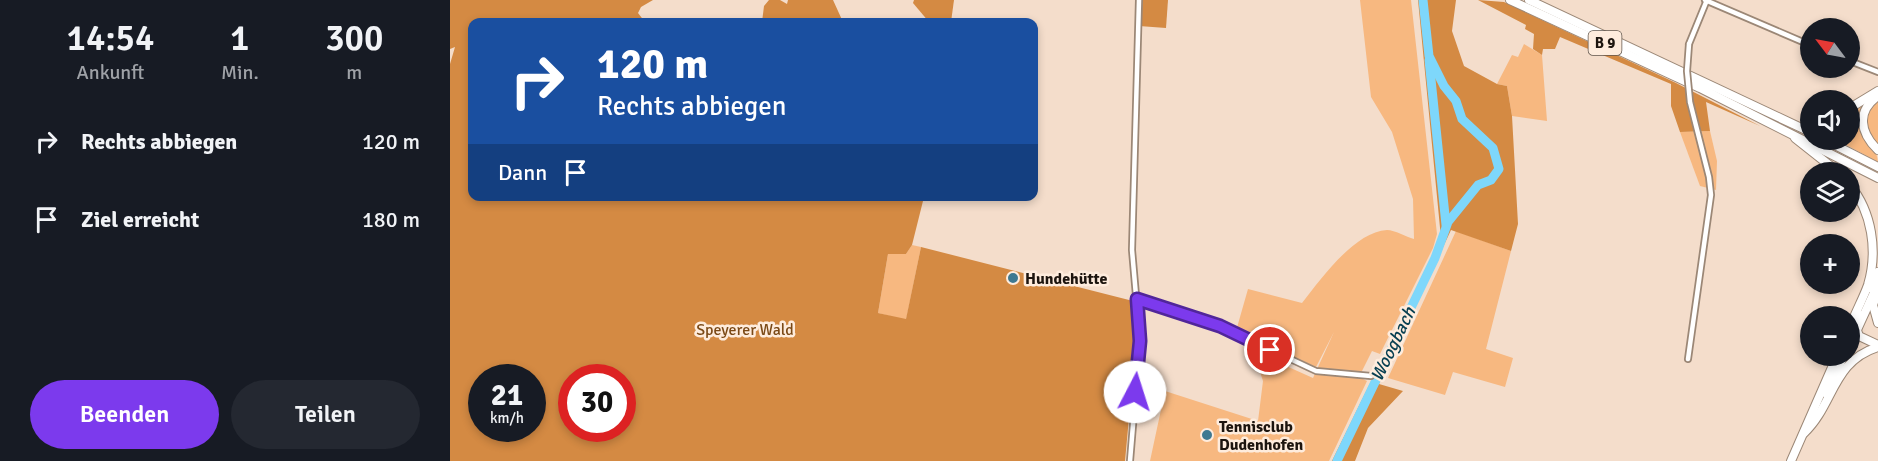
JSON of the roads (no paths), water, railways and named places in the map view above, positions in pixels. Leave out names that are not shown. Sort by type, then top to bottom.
[{"type":"main road","name":"B 9","points":[[1510,0],[1656,66],[1788,131],[1878,180]]},
{"type":"main road","name":"B 9","points":[[1529,0],[1800,127]]},
{"type":"main road","points":[[1860,102],[1878,91]]},
{"type":"main road","points":[[1878,96],[1867,104],[1862,115],[1863,127],[1869,142],[1878,150]]},
{"type":"main road","name":"B 9","points":[[1786,120],[1800,122]]},
{"type":"main road","points":[[1788,131],[1826,162]]},
{"type":"main road","points":[[1845,150],[1878,167]]},
{"type":"main road","points":[[1860,200],[1865,208],[1871,229],[1874,257],[1868,286],[1860,308]]},
{"type":"main road","points":[[1860,310],[1878,273]]},
{"type":"main road","points":[[1860,316],[1878,284]]},
{"type":"main road","points":[[1878,290],[1873,305],[1873,314],[1878,323]]},
{"type":"main road","points":[[1860,337],[1878,346]]},
{"type":"main road","points":[[1828,388],[1850,363],[1878,346]]},
{"type":"main road","points":[[1828,388],[1834,366]]},
{"type":"main road","points":[[1791,461],[1839,366]]},
{"type":"street","points":[[1130,461],[1140,341],[1132,250],[1139,0]]},
{"type":"street","points":[[1688,359],[1710,195],[1709,177],[1690,102],[1687,71],[1689,44],[1706,0],[1800,41]]},
{"type":"street","points":[[1860,65],[1878,72]]},
{"type":"street","points":[[1137,299],[1220,326],[1316,371],[1371,376]]},
{"type":"waterway","name":"Woogbach","points":[[1337,461],[1435,258],[1448,222],[1478,185],[1491,180],[1499,169],[1493,148],[1462,119],[1456,101],[1444,86],[1429,56],[1423,0]]},
{"type":"waterway","name":"Woogbach","points":[[1429,60],[1446,225]]},
{"type":"place","name":"Hundehütte","points":[[1013,278]]},
{"type":"place","name":"Tennisclub Dudenhofen","points":[[1207,435]]},
{"type":"park label","name":"Speyerer Wald","points":[[745,329]]}]
